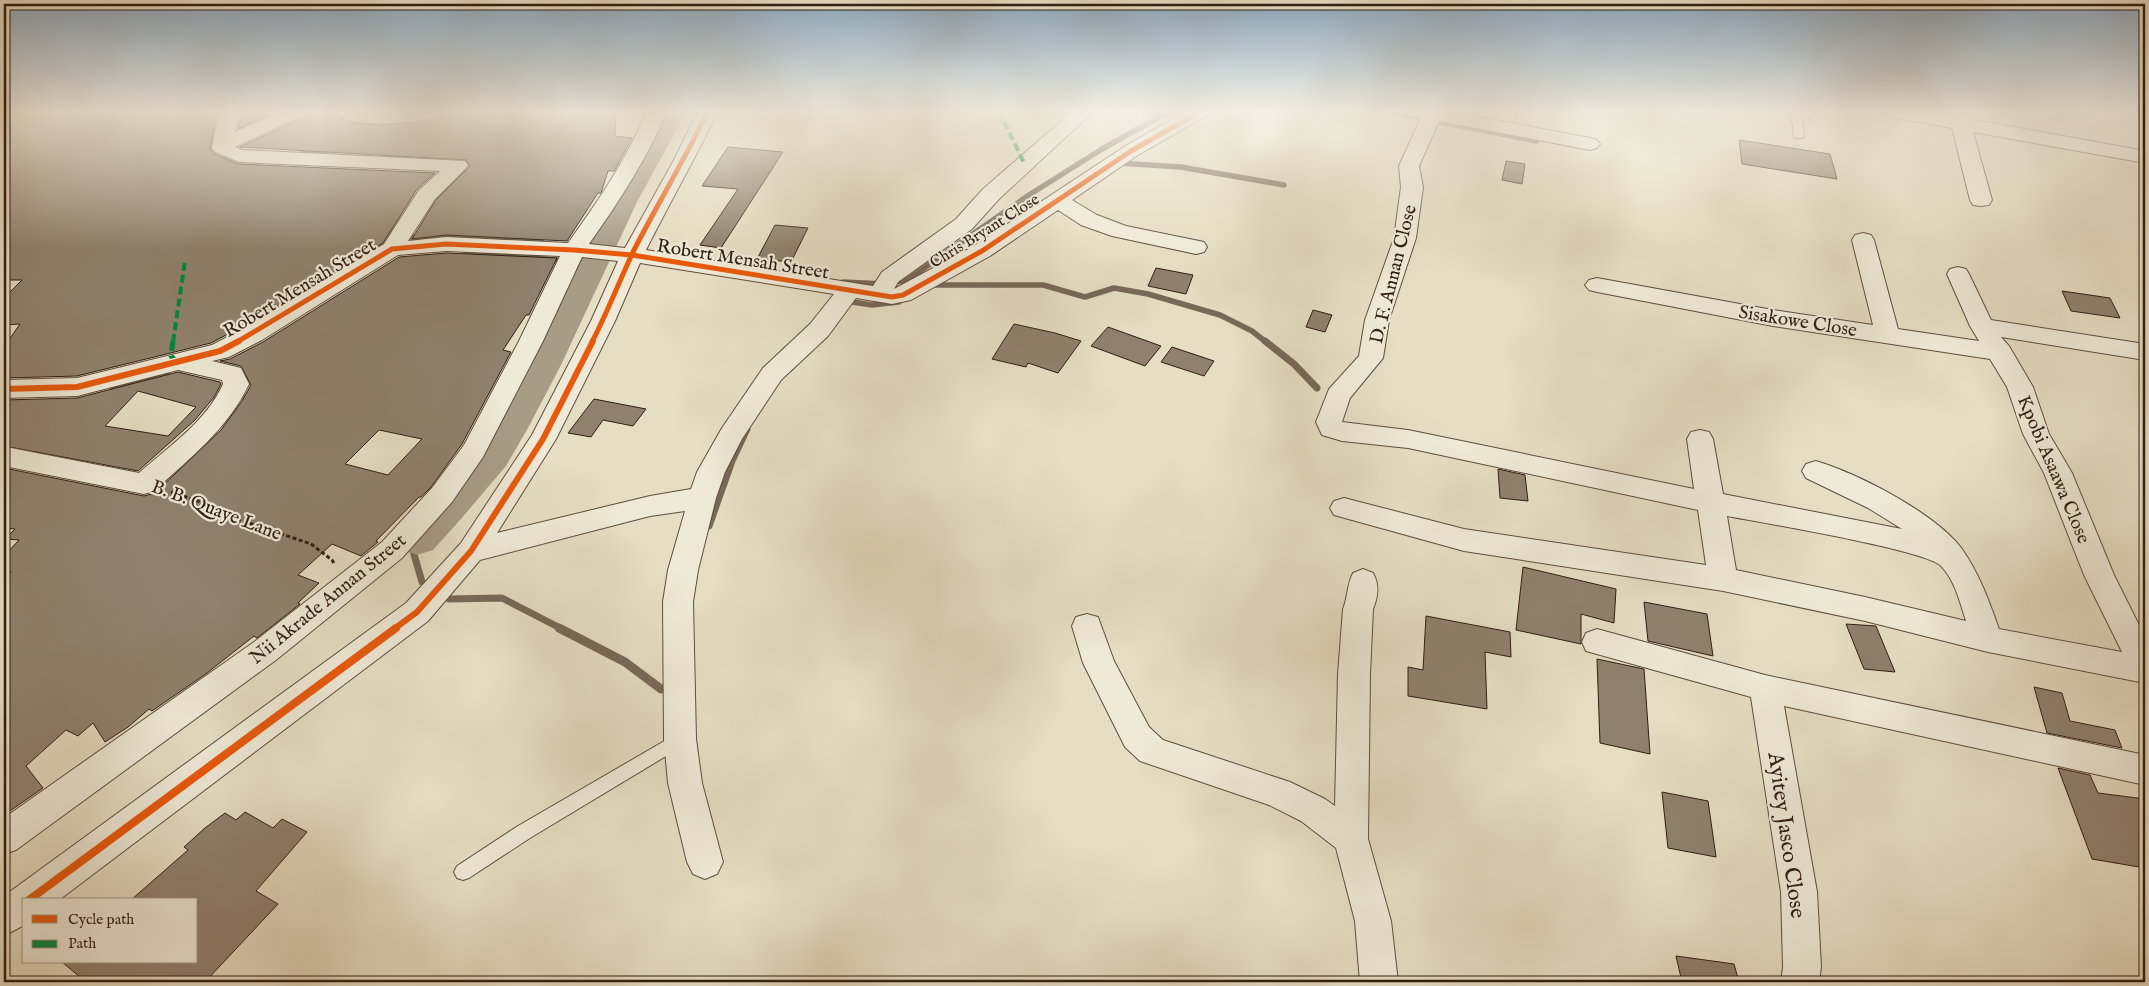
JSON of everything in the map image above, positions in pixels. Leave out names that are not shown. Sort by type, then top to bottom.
[{"type":"street","points":[[251,157],[458,165],[427,195],[392,249]]},
{"type":"street","name":"Nii Akrade Annan Street","points":[[4,838],[265,651],[392,550],[442,495],[474,450],[531,341],[574,250],[602,212],[634,157]]},
{"type":"street","points":[[32,898],[417,612],[471,551],[543,439],[603,321],[632,255],[684,157]]},
{"type":"street","points":[[879,294],[890,277],[964,224],[1004,182],[1033,157]]},
{"type":"street","name":"Chris Bryant Close","points":[[850,290],[892,297],[903,295],[982,251],[1121,157]]},
{"type":"street","name":"D. F. Annan Close","points":[[1412,157],[1409,166],[1412,187],[1405,238],[1377,320],[1371,358],[1338,396],[1329,422],[1331,428],[1342,432],[1408,439],[1709,502]]},
{"type":"street","points":[[1970,157],[1981,200]]},
{"type":"street","points":[[1058,200],[1089,220],[1120,231],[1196,247]]},
{"type":"street","points":[[1863,240],[1887,334]]},
{"type":"street","name":"Robert Mensah Street","points":[[4,389],[77,387],[220,351],[253,334],[392,249],[446,244],[574,250],[632,255],[850,290]]},
{"type":"street","name":"Kpobi Asaawa Close","points":[[1958,274],[1982,326],[2000,352],[2020,387],[2036,434],[2058,473],[2099,574],[2145,669]]},
{"type":"street","name":"Sisakowe Close","points":[[1597,285],[1773,318],[2000,352]]},
{"type":"street","points":[[705,862],[686,783],[680,739],[678,602],[683,570],[702,498],[711,472],[749,406],[772,374],[819,330],[850,290]]},
{"type":"street","points":[[1982,326],[2145,352]]},
{"type":"street","name":"B. B. Quaye Lane","points":[[144,484],[216,418],[230,398],[236,384],[232,374],[177,362]]},
{"type":"street","points":[[1700,439],[1723,579]]},
{"type":"street","points":[[6,457],[144,484]]},
{"type":"street","points":[[1816,471],[1865,494],[1912,520],[1936,540],[1963,576],[1988,639]]},
{"type":"street","points":[[471,551],[650,506],[702,498]]},
{"type":"street","points":[[1709,502],[1910,541],[1947,555]]},
{"type":"street","points":[[1344,508],[1464,540],[1723,579],[1865,609],[1988,639],[2145,669]]},
{"type":"street","points":[[1363,581],[1362,599],[1358,609],[1354,674],[1351,839],[1373,921],[1379,982]]},
{"type":"street","points":[[1087,626],[1099,663],[1137,737],[1152,751],[1278,793],[1313,810],[1351,839]]},
{"type":"street","points":[[1597,642],[1766,688],[2145,770]]},
{"type":"street","name":"Ayitey Jasco Close","points":[[1766,688],[1800,892],[1802,966],[1800,982]]},
{"type":"street","points":[[4,918],[22,904]]},
{"type":"lane","points":[[463,872],[524,832],[680,739]]},
{"type":"building","points":[[4,157],[221,157],[238,164],[435,173],[417,189],[383,243],[211,343],[77,376],[4,378],[4,347],[20,324],[4,325],[4,298],[22,280],[4,280]]},
{"type":"building","points":[[414,157],[622,157],[614,171],[608,171],[601,193],[598,193],[567,241],[446,235],[412,239],[436,200],[470,166],[466,160]]},
{"type":"building","points":[[721,157],[780,157],[721,248],[700,245],[738,189],[702,186]]},
{"type":"building","points":[[1741,157],[1831,157],[1837,179],[1742,164]]},
{"type":"building","points":[[1506,161],[1525,164],[1522,184],[1502,180]]},
{"type":"building","points":[[775,225],[808,228],[791,262],[757,259]]},
{"type":"building","points":[[446,253],[557,258],[529,315],[526,315],[503,350],[511,352],[462,444],[431,487],[376,541],[378,542],[361,556],[332,544],[298,575],[319,583],[298,603],[300,604],[257,638],[254,636],[207,673],[152,711],[149,709],[128,727],[105,742],[93,723],[78,736],[66,730],[26,766],[43,788],[4,815],[4,581],[11,572],[4,571],[4,556],[19,540],[5,539],[15,529],[4,528],[4,468],[144,496],[155,493],[221,430],[251,385],[241,366],[220,361],[230,359],[263,342],[399,257]],"holes":[[[379,430],[422,439],[388,475],[345,464]]]},
{"type":"building","points":[[1156,268],[1193,275],[1186,294],[1148,286]]},
{"type":"building","points":[[2062,291],[2110,298],[2120,318],[2071,311]]},
{"type":"building","points":[[1313,310],[1332,315],[1325,332],[1306,327]]},
{"type":"building","points":[[1014,324],[1081,341],[1058,373],[1028,363],[1026,367],[992,359]]},
{"type":"building","points":[[1108,327],[1161,346],[1145,366],[1091,346]]},
{"type":"building","points":[[1172,347],[1214,361],[1204,376],[1161,362]]},
{"type":"building","points":[[178,372],[220,382],[221,384],[214,397],[195,420],[138,471],[4,446],[4,400],[77,398]],"holes":[[[138,391],[196,407],[168,436],[105,426]]]},
{"type":"building","points":[[594,399],[646,409],[633,426],[603,420],[591,437],[568,433]]},
{"type":"building","points":[[1498,469],[1525,475],[1528,501],[1500,498]]},
{"type":"building","points":[[1523,567],[1616,589],[1614,623],[1581,614],[1581,644],[1516,630]]},
{"type":"building","points":[[1644,602],[1707,614],[1713,656],[1648,641]]},
{"type":"building","points":[[1426,616],[1510,632],[1511,657],[1485,652],[1487,709],[1408,696],[1408,667],[1423,670]]},
{"type":"building","points":[[1846,624],[1876,626],[1895,672],[1864,669]]},
{"type":"building","points":[[1597,659],[1644,669],[1650,754],[1600,743]]},
{"type":"building","points":[[2034,687],[2062,693],[2070,721],[2115,730],[2122,748],[2047,733]]},
{"type":"building","points":[[2058,768],[2090,775],[2098,793],[2145,799],[2145,868],[2092,859]]},
{"type":"building","points":[[1662,792],[1708,801],[1716,857],[1668,848]]},
{"type":"building","points":[[245,812],[273,828],[282,819],[307,832],[256,891],[278,904],[205,982],[86,982],[64,964],[198,964],[198,898],[133,898],[188,850],[184,847],[205,828],[225,813],[236,820]]},
{"type":"building","points":[[1676,956],[1734,964],[1739,982],[1682,982]]},
{"type":"waterway","points":[[390,157],[443,158]]},
{"type":"waterway","points":[[417,538],[445,509],[491,455],[508,428],[542,365],[594,253],[646,157]]},
{"type":"waterway","points":[[843,282],[884,284],[907,280],[1029,195],[1089,157]]},
{"type":"waterway","points":[[1119,163],[1181,167],[1284,185]]},
{"type":"waterway","points":[[593,232],[611,221]]},
{"type":"waterway","points":[[403,237],[542,239]]},
{"type":"waterway","points":[[465,251],[576,262],[592,254]]},
{"type":"waterway","points":[[292,301],[301,293],[329,278]]},
{"type":"waterway","points":[[933,285],[1043,285],[1085,297],[1114,288],[1148,294],[1220,315],[1252,331],[1266,342]]},
{"type":"waterway","points":[[846,301],[872,305],[899,302]]},
{"type":"waterway","points":[[1265,341],[1294,364],[1317,388]]},
{"type":"waterway","points":[[113,386],[144,380],[166,373]]},
{"type":"waterway","points":[[709,526],[732,461],[747,429]]},
{"type":"waterway","points":[[411,544],[422,582]]},
{"type":"waterway","points":[[449,599],[502,598],[562,629]]},
{"type":"waterway","points":[[559,628],[625,662],[661,689]]},
{"type":"marked path","points":[[1021,157],[1024,163]]},
{"type":"marked path","points":[[177,362],[171,356],[185,261]]},
{"type":"cycle path","points":[[32,898],[417,612],[471,551],[543,439],[603,321],[632,255],[657,206],[685,157]]},
{"type":"cycle path","points":[[4,389],[77,387],[220,351],[253,334],[392,249],[446,244],[574,250],[632,255],[892,297],[903,295],[982,251],[1122,157]]}]
